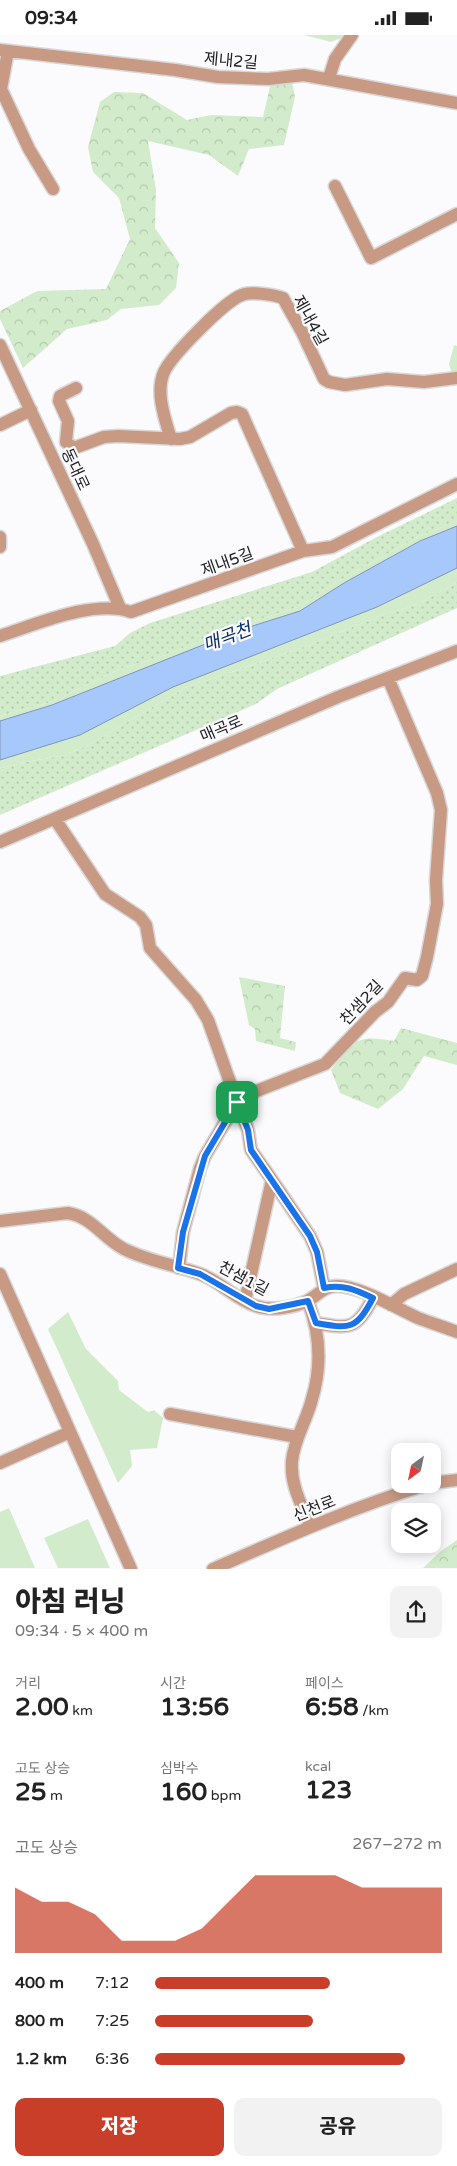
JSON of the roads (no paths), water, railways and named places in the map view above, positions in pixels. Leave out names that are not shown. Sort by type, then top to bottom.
[{"type":"street","points":[[329,78],[335,59],[352,35]]},
{"type":"street","points":[[4,50],[1,89],[30,149],[53,189]]},
{"type":"street","name":"제내2길","points":[[4,50],[175,69],[218,77],[268,79],[304,75],[329,78],[457,103]]},
{"type":"street","points":[[335,186],[372,258],[457,214]]},
{"type":"street","name":"제내4길","points":[[171,439],[162,407],[161,388],[164,373],[188,341],[244,293],[266,294],[283,299],[302,332],[324,379],[329,383],[345,385],[387,379],[424,382],[457,378]]},
{"type":"street","name":"동대로","points":[[0,345],[120,608]]},
{"type":"street","points":[[76,388],[60,396],[59,401],[68,421],[66,442],[74,448],[111,436],[171,439],[190,437],[231,413],[237,412],[242,414],[303,551]]},
{"type":"street","points":[[0,425],[31,411]]},
{"type":"street","name":"제내5길","points":[[0,636],[78,612],[120,608],[132,612],[303,551],[332,547],[457,484]]},
{"type":"street","points":[[0,537],[0,547]]},
{"type":"street","name":"매곡로","points":[[0,841],[55,819],[192,758],[457,651]]},
{"type":"street","name":"찬샘2길","points":[[237,1102],[249,1094],[325,1064],[368,1018],[388,1002],[405,978],[417,980],[422,976],[437,904],[436,880],[441,810],[437,793],[388,678]]},
{"type":"street","points":[[55,819],[105,894],[140,917],[146,925],[150,948],[196,1000],[208,1020],[248,1130],[251,1150],[310,1236],[317,1252],[324,1288],[336,1286],[351,1288],[457,1332]]},
{"type":"street","points":[[178,1268],[183,1232],[202,1162],[237,1102]]},
{"type":"street","points":[[245,1301],[272,1179]]},
{"type":"street","name":"찬샘1길","points":[[0,1221],[59,1214],[75,1214],[85,1217],[102,1235],[125,1249],[200,1274],[245,1301],[269,1309],[308,1301],[324,1288]]},
{"type":"street","points":[[391,1305],[404,1294],[457,1269]]},
{"type":"street","points":[[0,1274],[131,1569]]},
{"type":"street","points":[[316,1323],[341,1327],[356,1323],[364,1316],[373,1298]]},
{"type":"street","points":[[308,1301],[316,1323],[319,1347],[318,1371],[312,1399],[297,1437],[292,1460],[294,1486],[310,1527]]},
{"type":"street","points":[[170,1414],[297,1437]]},
{"type":"street","points":[[0,1463],[70,1432]]},
{"type":"street","name":"신천로","points":[[441,1482],[457,1480]]},
{"type":"street","name":"신천로","points":[[213,1569],[310,1527],[399,1493]]},
{"type":"water","name":"매곡천","points":[[457,526],[457,568],[377,607],[173,687],[80,735],[0,760],[0,721],[52,705],[243,629],[300,611],[344,583],[420,541]]}]
